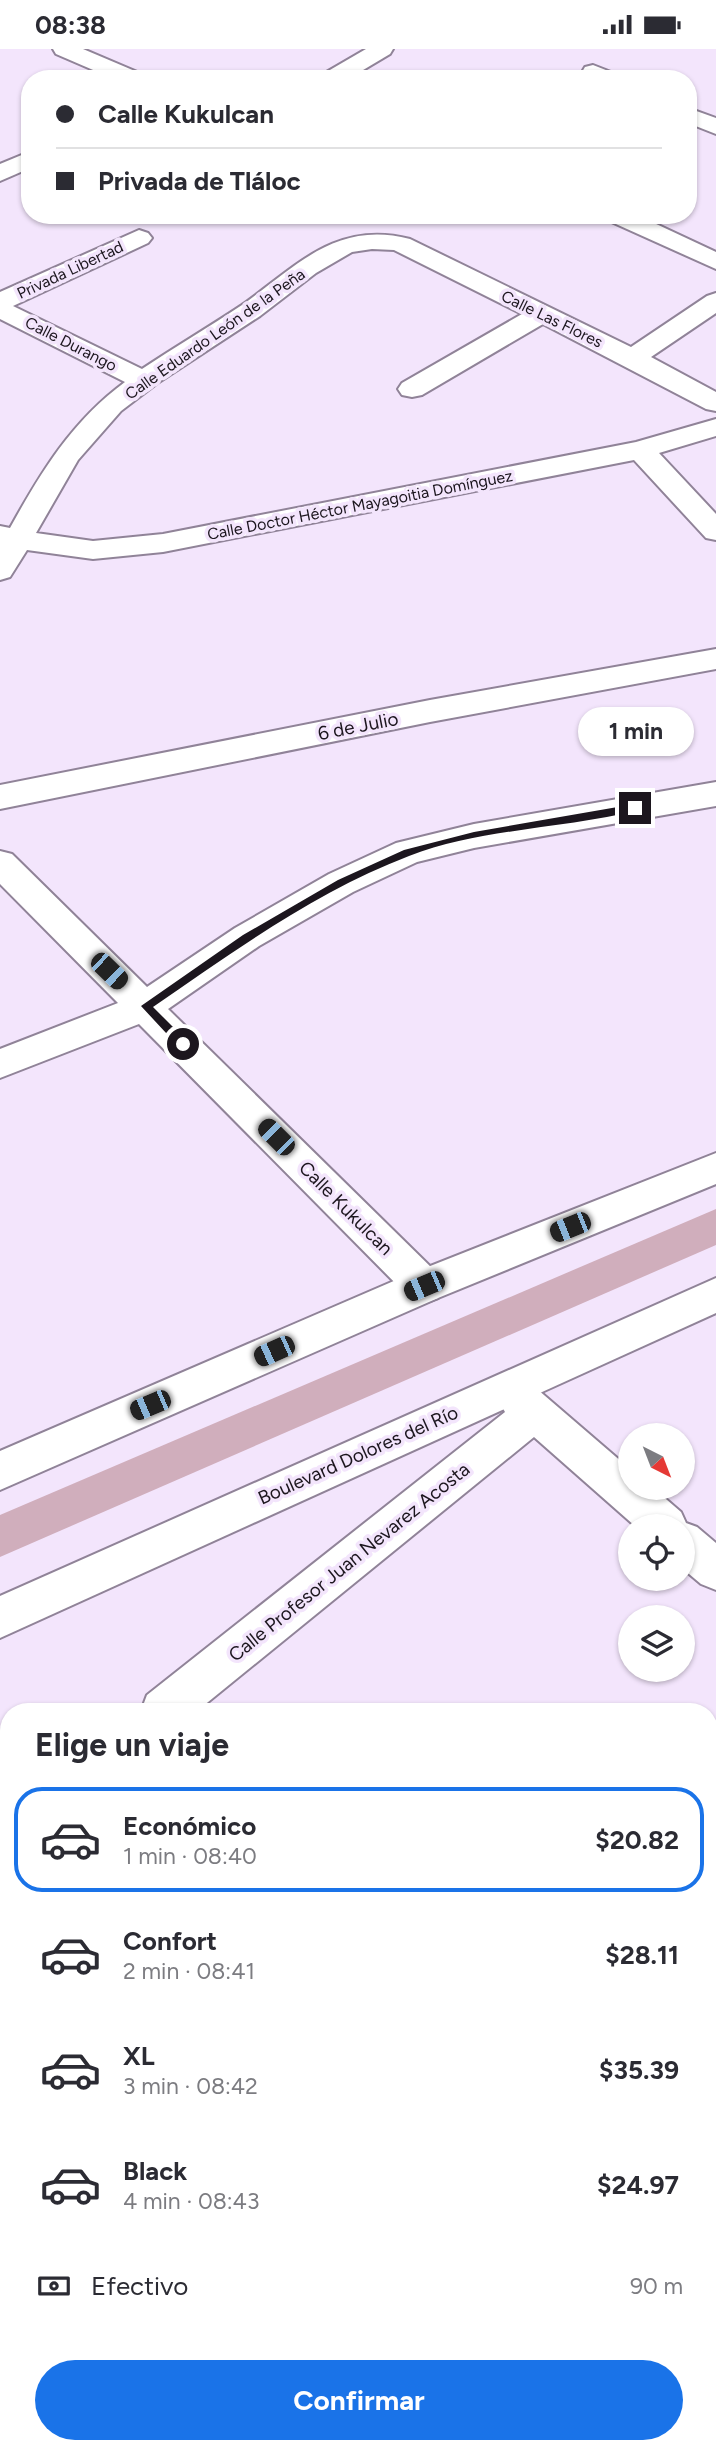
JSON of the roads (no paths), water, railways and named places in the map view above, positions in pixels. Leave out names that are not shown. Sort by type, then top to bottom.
[{"type":"street","points":[[64,49],[113,70]]},
{"type":"street","points":[[346,70],[382,49]]},
{"type":"street","points":[[697,119],[716,127]]},
{"type":"street","points":[[0,174],[21,163]]},
{"type":"street","points":[[636,224],[716,261]]},
{"type":"street","name":"Privada Libertad","points":[[0,302],[139,238]]},
{"type":"street","name":"Calle Las Flores","points":[[386,240],[408,247],[632,358],[716,403]]},
{"type":"street","name":"Calle Eduardo León de la Peña","points":[[0,570],[10,538],[60,466],[93,423],[142,380],[344,246],[386,240]]},
{"type":"street","points":[[632,358],[716,301]]},
{"type":"street","name":"Calle Durango","points":[[0,309],[142,380]]},
{"type":"street","points":[[412,389],[541,314]]},
{"type":"street","name":"Calle Doctor Héctor Mayagoitia Domínguez","points":[[10,538],[93,550],[163,543],[640,450],[716,427]]},
{"type":"street","points":[[640,450],[716,531]]},
{"type":"street","name":"6 de Julio","points":[[0,797],[430,711],[716,659]]},
{"type":"street","points":[[0,1064],[146,1006],[247,937],[341,883],[408,852],[474,836],[716,794]]},
{"type":"street","name":"Calle Kukulcan","points":[[0,863],[424,1286]]},
{"type":"street","points":[[0,1471],[424,1286],[716,1168]]},
{"type":"street","name":"Boulevard Dolores del Río","points":[[0,1617],[521,1400],[716,1295]]},
{"type":"street","points":[[521,1400],[652,1514]]},
{"type":"street","name":"Calle Profesor Juan Nevarez Acosta","points":[[172,1703],[521,1400]]},
{"type":"street","points":[[695,1552],[716,1570]]}]
